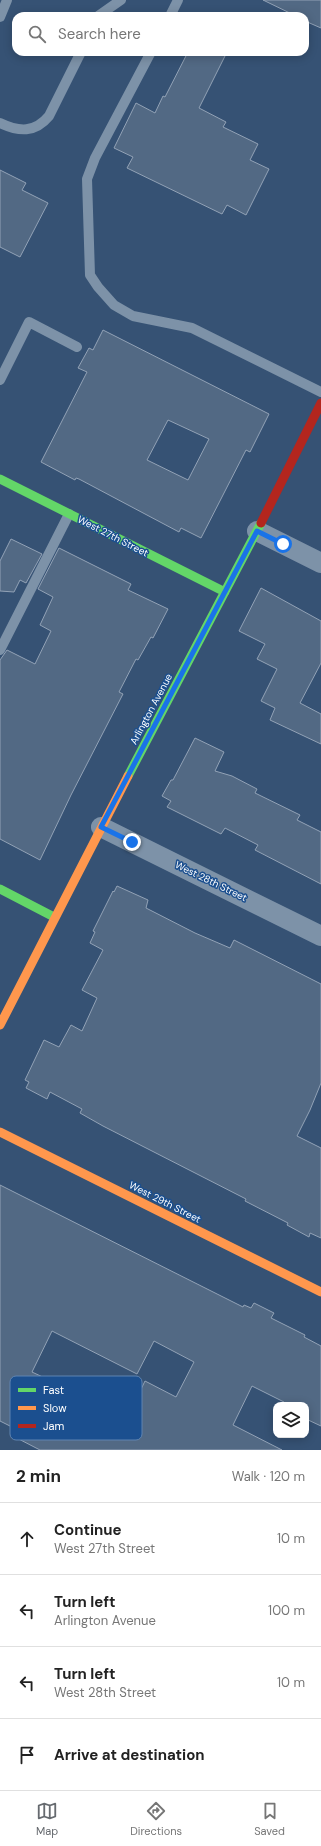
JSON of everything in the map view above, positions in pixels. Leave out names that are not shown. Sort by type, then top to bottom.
[{"type":"main road","name":"Arlington Avenue","points":[[0,1025],[54,917],[257,531],[321,402]]},
{"type":"main road","name":"West 27th Street","points":[[0,479],[225,592]]},
{"type":"main road","points":[[0,889],[54,917]]},
{"type":"main road","name":"West 29th Street","points":[[0,1132],[321,1292]]},
{"type":"street","points":[[257,531],[321,563]]},
{"type":"street","name":"West 28th Street","points":[[101,827],[321,936]]},
{"type":"lane","points":[[0,17],[7,0]]},
{"type":"lane","points":[[104,12],[122,0]]},
{"type":"lane","points":[[172,12],[178,0]]},
{"type":"lane","points":[[0,123],[9,127],[25,129],[37,128],[44,123],[49,116],[78,56]]},
{"type":"lane","points":[[149,56],[95,158],[87,179],[90,275],[98,287],[114,305],[133,316],[192,328],[321,392]]},
{"type":"lane","points":[[0,380],[29,322],[77,347]]},
{"type":"lane","points":[[0,650],[69,514]]},
{"type":"building","points":[[263,0],[321,0],[321,28],[309,23],[309,12],[288,12]]},
{"type":"building","points":[[186,56],[225,56],[199,108],[226,122],[223,127],[258,144],[250,160],[269,169],[246,215],[227,205],[222,214],[127,168],[133,157],[114,148],[136,103],[155,113],[163,96],[165,97]]},
{"type":"building","points":[[0,170],[26,183],[22,190],[48,203],[20,257],[0,247]]},
{"type":"building","points":[[103,330],[269,414],[250,452],[246,450],[201,538],[181,528],[179,532],[79,479],[76,478],[75,480],[41,462],[87,372],[78,368],[89,348],[93,350]],"holes":[[[168,420],[209,439],[188,480],[147,460]]]},
{"type":"building","points":[[11,539],[42,554],[26,583],[20,580],[14,592],[0,591],[0,561]]},
{"type":"building","points":[[59,548],[131,584],[128,590],[168,609],[153,638],[151,637],[138,660],[136,659],[119,692],[123,694],[71,795],[40,860],[0,839],[0,660],[7,650],[35,664],[51,631],[40,625],[53,597],[38,589]]},
{"type":"building","points":[[261,588],[321,621],[321,663],[300,703],[321,714],[321,744],[270,720],[275,708],[261,701],[277,669],[257,659],[265,644],[239,631]]},
{"type":"building","points":[[195,738],[224,752],[215,771],[232,776],[257,789],[255,793],[300,815],[297,820],[321,832],[321,884],[255,850],[258,845],[225,828],[221,834],[167,807],[171,801],[162,796],[171,780],[173,780]]},
{"type":"building","points":[[117,886],[148,900],[146,908],[195,933],[230,948],[234,940],[321,984],[321,1083],[297,1136],[321,1148],[321,1238],[310,1233],[309,1237],[287,1225],[288,1223],[245,1201],[246,1199],[103,1126],[80,1113],[82,1109],[50,1092],[47,1099],[26,1088],[29,1082],[25,1080],[44,1040],[59,1047],[71,1025],[82,1031],[97,998],[82,990],[103,950],[90,943],[95,932],[93,931]]},
{"type":"building","points":[[0,1185],[243,1307],[244,1305],[251,1308],[254,1303],[274,1313],[271,1318],[305,1335],[304,1337],[321,1346],[321,1426],[309,1420],[309,1402],[284,1402],[252,1386],[233,1425],[282,1450],[40,1450],[21,1440],[142,1440],[142,1387],[145,1381],[176,1397],[194,1362],[154,1341],[137,1374],[52,1331],[32,1372],[41,1376],[10,1376],[10,1426],[0,1421]]},
{"type":"traffic: fast","points":[[0,479],[225,592]]},
{"type":"traffic: fast","points":[[128,776],[261,523]]},
{"type":"traffic: fast","points":[[0,889],[54,917]]},
{"type":"traffic: slow","points":[[0,1025],[128,776]]},
{"type":"traffic: slow","points":[[0,1132],[321,1292]]},
{"type":"traffic: jam","points":[[261,523],[321,403]]},
{"type":"route","points":[[132,842],[101,827],[257,531],[283,544]]}]
